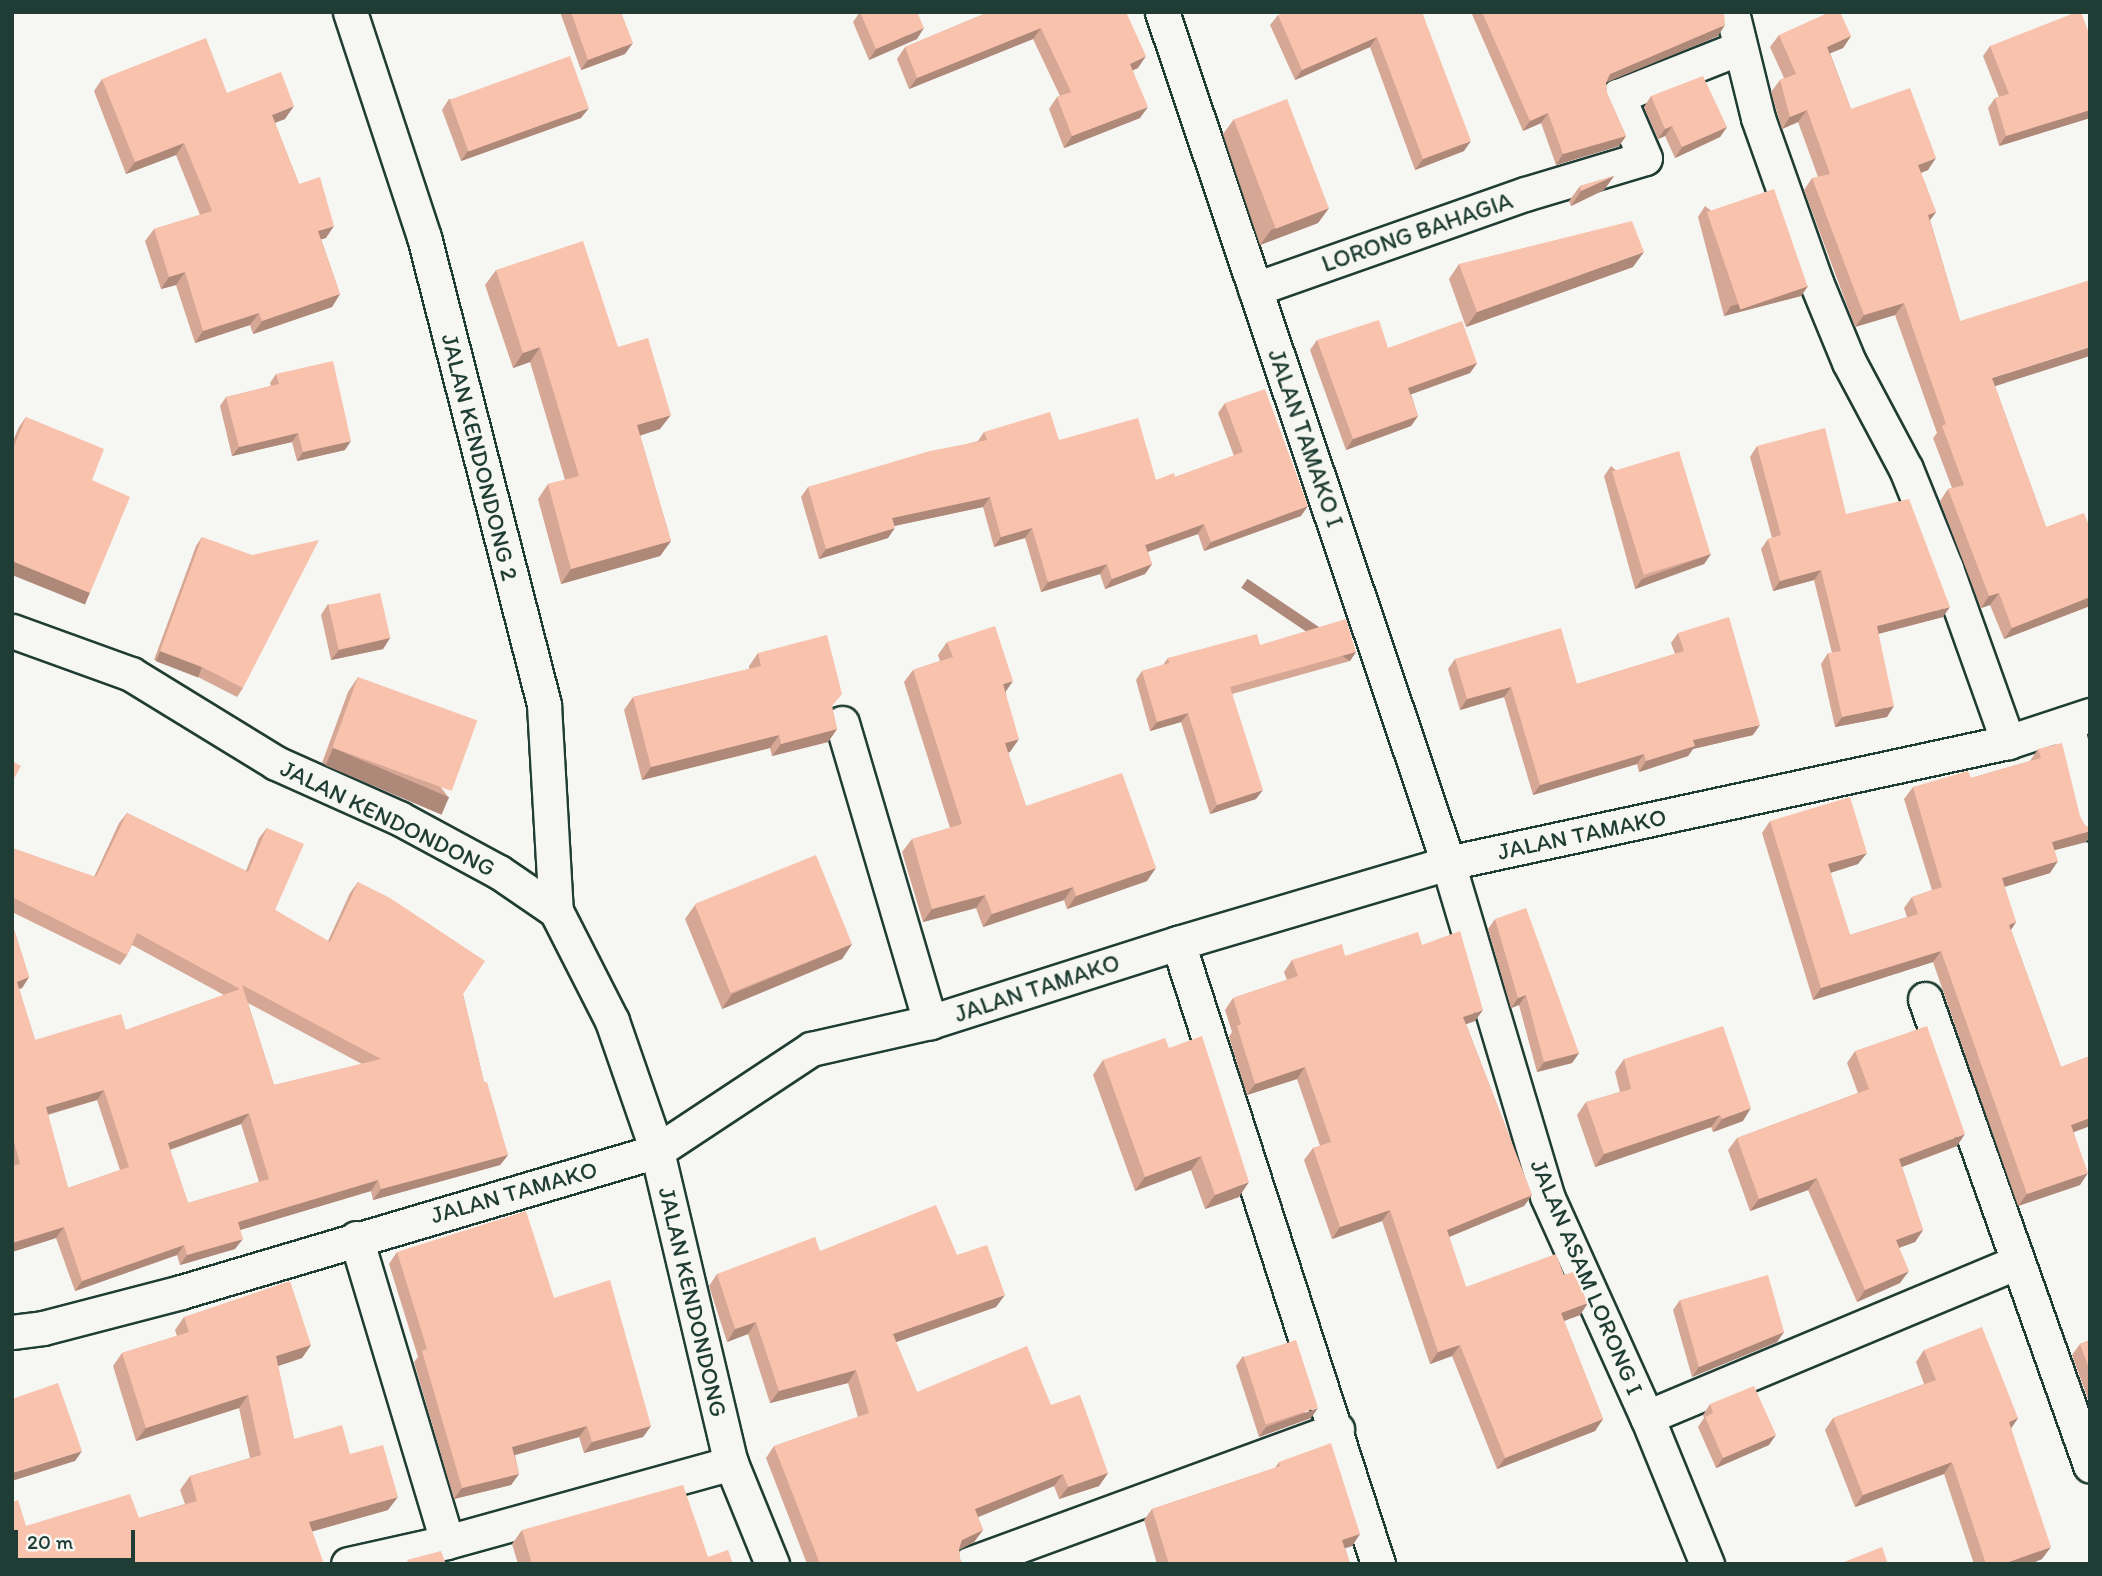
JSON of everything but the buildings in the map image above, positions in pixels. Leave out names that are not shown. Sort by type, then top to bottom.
[{"type":"street","name":"JALAN KENDONDONG 2","points":[[350,12],[424,237],[544,705],[556,911]]},
{"type":"street","name":"JALAN TAMAKO I","points":[[1162,12],[1448,863]]},
{"type":"street","points":[[1732,12],[1758,118],[1816,282],[1849,362],[1906,469],[1946,568],[2008,742]]},
{"type":"street","name":"LORONG BAHAGIA","points":[[1255,289],[1525,194],[1645,158],[1618,96],[1740,48]]},
{"type":"street","name":"JALAN KENDONDONG","points":[[12,631],[131,674],[276,763],[399,818],[499,872],[556,911],[612,1021],[657,1151],[731,1463],[772,1564]]},
{"type":"street","points":[[2078,719],[2090,823]]},
{"type":"street","name":"JALAN TAMAKO","points":[[12,1332],[43,1328],[181,1292],[657,1151],[811,1049],[930,1022],[1178,943],[1448,863],[2008,742],[2078,719]]},
{"type":"street","points":[[842,723],[930,1022]]},
{"type":"street","name":"JALAN ASAM LORONG I","points":[[1448,863],[1548,1196],[1647,1418],[1707,1564]]},
{"type":"street","points":[[1178,943],[1337,1429],[1378,1564]]},
{"type":"street","points":[[1925,999],[2016,1263],[2090,1466]]},
{"type":"street","points":[[356,1238],[447,1542]]},
{"type":"street","points":[[1647,1418],[2016,1263]]},
{"type":"street","points":[[969,1564],[1337,1429]]},
{"type":"street","points":[[348,1564],[447,1542],[731,1463]]}]
